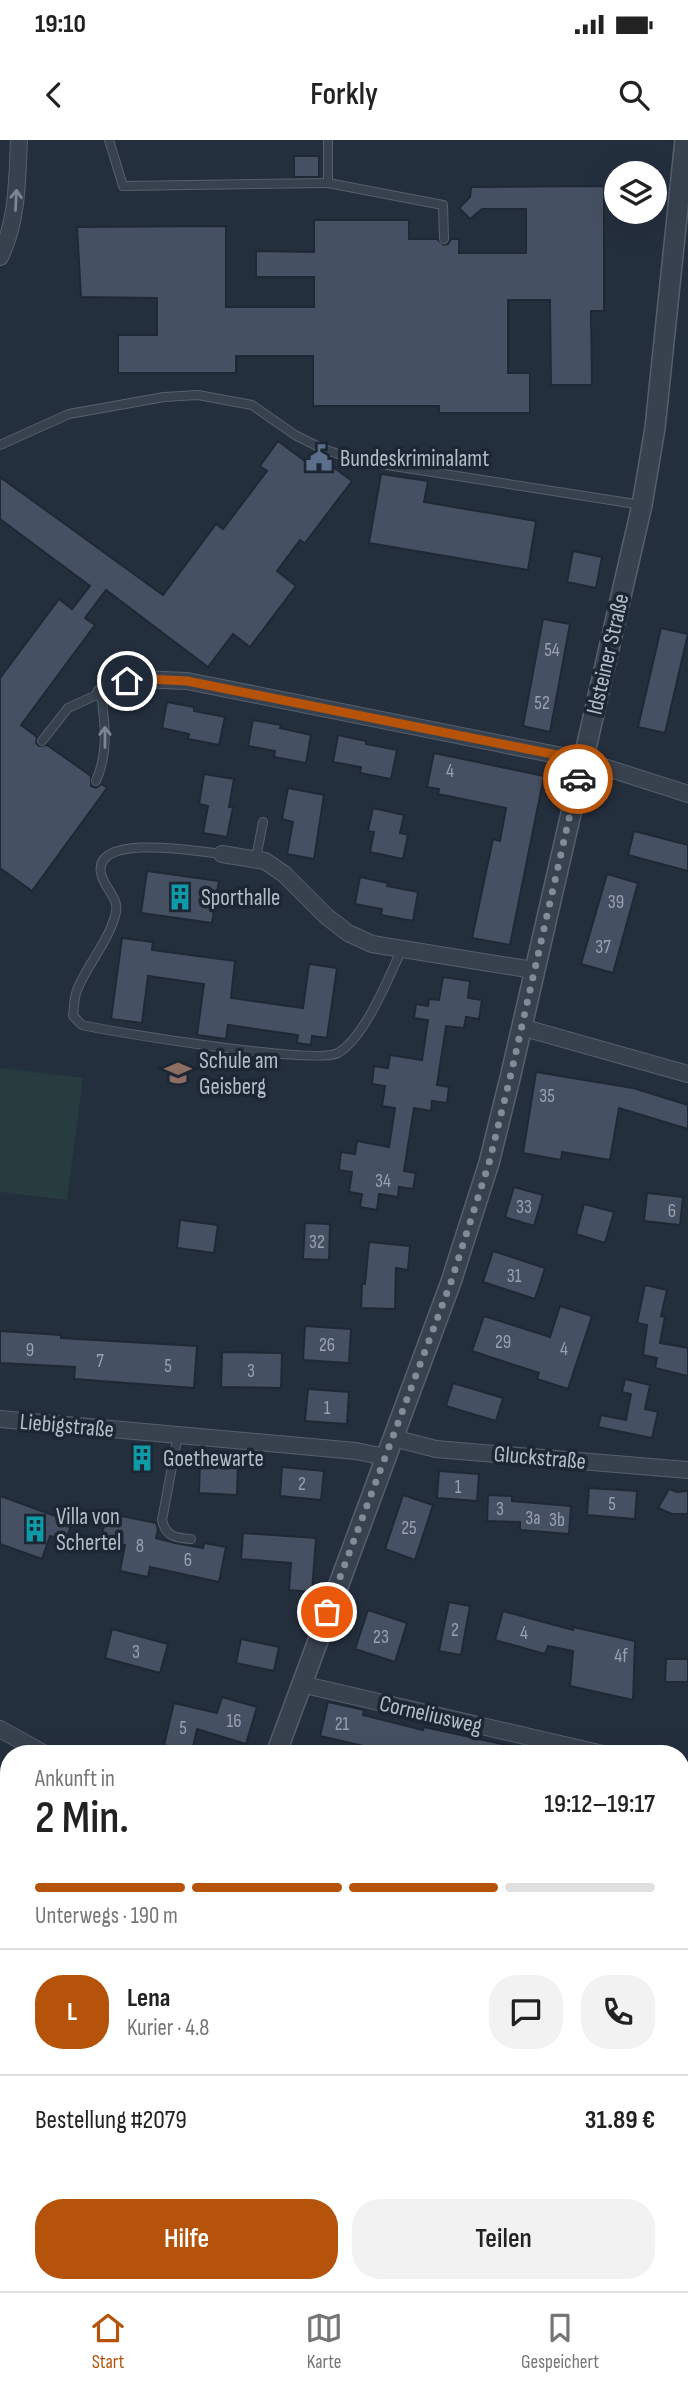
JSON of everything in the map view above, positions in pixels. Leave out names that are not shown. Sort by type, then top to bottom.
[{"type":"street","points":[[0,257],[12,228],[15,212],[19,140]]},
{"type":"street","name":"Idsteiner Straße","points":[[279,1745],[470,1224],[499,1126],[642,505],[655,428],[685,140]]},
{"type":"street","points":[[101,693],[138,679],[187,681],[582,760],[688,794]]},
{"type":"street","points":[[222,854],[265,861],[284,874],[326,916],[348,933],[372,944],[533,970]]},
{"type":"street","points":[[521,1027],[688,1074]]},
{"type":"street","name":"Liebigstraße","points":[[0,1419],[356,1451],[385,1457]]},
{"type":"street","name":"Gluckstraße","points":[[393,1438],[436,1449],[688,1470]]},
{"type":"street","name":"Corneliusweg","points":[[301,1684],[564,1745]]},
{"type":"street","points":[[0,1729],[29,1745]]},
{"type":"lane","points":[[109,140],[123,186],[328,183],[443,205],[443,239]]},
{"type":"lane","points":[[328,140],[328,183]]},
{"type":"lane","points":[[0,445],[69,414],[164,397],[198,396],[252,405],[295,435],[355,460],[642,505]]},
{"type":"lane","points":[[42,741],[68,708],[101,693],[106,737],[103,766],[96,781]]},
{"type":"lane","points":[[256,858],[263,822]]},
{"type":"lane","points":[[222,854],[144,846],[121,850],[106,858],[101,865],[101,874],[117,911],[76,993],[73,1016],[82,1025],[226,1048],[327,1057],[344,1049],[371,1015],[402,949]]},
{"type":"lane","points":[[178,1435],[162,1520],[164,1530],[174,1537],[191,1539]]},
{"type":"green space","points":[[0,1068],[83,1078],[67,1200],[0,1192]]},
{"type":"building","points":[[294,156],[319,156],[319,177],[294,177]]},
{"type":"building","points":[[604,186],[604,311],[591,311],[592,385],[551,385],[550,300],[508,300],[508,373],[530,373],[530,413],[439,413],[439,406],[313,406],[313,356],[236,356],[236,373],[118,373],[118,335],[157,335],[157,298],[81,297],[77,227],[226,226],[226,307],[314,307],[314,277],[256,277],[256,251],[314,252],[314,220],[409,220],[409,239],[437,239],[444,245],[451,239],[459,239],[459,253],[526,253],[526,209],[482,209],[470,219],[459,208],[470,197],[471,187]]},
{"type":"building","points":[[278,441],[309,464],[316,454],[352,481],[305,543],[300,540],[277,571],[296,586],[250,647],[233,634],[208,667],[106,590],[85,618],[95,625],[21,725],[37,737],[36,743],[39,746],[47,745],[91,776],[91,786],[96,788],[102,784],[107,788],[32,891],[0,868],[0,678],[59,599],[72,609],[90,586],[0,519],[0,477],[163,595],[216,524],[223,529],[267,471],[260,466]]},
{"type":"building","points":[[381,474],[428,481],[424,502],[536,521],[528,570],[369,543]]},
{"type":"building","points":[[573,551],[602,557],[596,588],[567,582]]},
{"type":"building","points":[[543,619],[570,624],[550,732],[523,726]]},
{"type":"building","points":[[661,628],[688,634],[665,733],[638,727]]},
{"type":"building","points":[[167,702],[225,717],[219,745],[188,739],[189,734],[162,728]]},
{"type":"building","points":[[253,720],[281,725],[280,728],[311,735],[306,763],[274,757],[275,751],[248,746]]},
{"type":"building","points":[[338,735],[397,750],[391,779],[360,773],[361,767],[333,762]]},
{"type":"building","points":[[434,753],[544,776],[510,945],[472,938],[493,839],[500,841],[506,808],[438,794],[439,789],[427,787]]},
{"type":"building","points":[[204,774],[234,779],[229,807],[233,807],[227,837],[203,833],[208,806],[199,804]]},
{"type":"building","points":[[288,788],[324,795],[314,859],[287,854],[293,822],[282,819]]},
{"type":"building","points":[[373,808],[404,815],[400,833],[408,835],[403,859],[370,852],[374,832],[368,831]]},
{"type":"building","points":[[634,831],[688,845],[688,871],[628,855]]},
{"type":"building","name":"Sporthalle","points":[[147,871],[219,881],[212,923],[141,913]]},
{"type":"building","points":[[607,874],[638,883],[613,973],[581,964]]},
{"type":"building","points":[[360,877],[418,892],[413,921],[381,915],[382,909],[355,904]]},
{"type":"building","points":[[122,938],[153,942],[152,950],[235,961],[231,998],[303,1008],[309,964],[337,968],[327,1038],[312,1036],[311,1045],[297,1043],[298,1035],[228,1025],[226,1039],[197,1035],[204,984],[148,976],[142,1023],[111,1019]]},
{"type":"building","points":[[443,977],[470,981],[468,998],[482,1000],[479,1019],[466,1017],[464,1028],[446,1026],[437,1085],[449,1087],[447,1103],[432,1101],[431,1111],[414,1108],[404,1171],[416,1173],[413,1189],[399,1187],[398,1197],[379,1194],[377,1210],[360,1207],[362,1194],[349,1192],[352,1172],[339,1170],[341,1152],[355,1154],[357,1141],[389,1147],[395,1108],[382,1106],[385,1086],[372,1084],[374,1066],[388,1068],[390,1055],[422,1060],[428,1020],[414,1018],[416,1004],[428,1006],[429,999],[439,1000]]},
{"type":"building","points":[[536,1072],[633,1088],[688,1105],[688,1129],[619,1108],[610,1160],[562,1152],[561,1160],[523,1153]]},
{"type":"building","points":[[514,1187],[543,1195],[534,1226],[505,1217]]},
{"type":"building","points":[[647,1193],[683,1197],[680,1225],[644,1221]]},
{"type":"building","points":[[584,1204],[614,1212],[605,1243],[576,1234]]},
{"type":"building","points":[[180,1220],[218,1225],[214,1253],[177,1248]]},
{"type":"building","points":[[305,1223],[330,1224],[329,1260],[303,1259]]},
{"type":"building","points":[[369,1242],[410,1246],[408,1270],[396,1268],[395,1309],[361,1308]]},
{"type":"building","points":[[493,1251],[545,1268],[535,1299],[483,1282]]},
{"type":"building","points":[[645,1285],[667,1290],[661,1316],[665,1317],[660,1343],[688,1348],[688,1376],[655,1368],[657,1358],[643,1355],[647,1325],[637,1323]]},
{"type":"building","points":[[560,1306],[592,1316],[568,1389],[537,1379],[539,1373],[472,1351],[484,1316],[550,1337]]},
{"type":"building","points":[[305,1326],[351,1329],[349,1363],[303,1360]]},
{"type":"building","points":[[0,1331],[61,1335],[61,1338],[197,1346],[194,1388],[74,1379],[75,1367],[0,1363]]},
{"type":"building","points":[[222,1352],[282,1353],[281,1388],[221,1387]]},
{"type":"building","points":[[625,1379],[650,1385],[645,1409],[658,1412],[652,1438],[598,1427],[601,1415],[626,1420],[631,1394],[622,1392]]},
{"type":"building","points":[[453,1383],[503,1398],[496,1421],[446,1406]]},
{"type":"building","points":[[308,1389],[349,1392],[347,1424],[305,1421]]},
{"type":"building","points":[[200,1461],[238,1462],[237,1495],[199,1493]]},
{"type":"building","points":[[282,1467],[324,1471],[321,1500],[280,1496]]},
{"type":"building","points":[[439,1471],[479,1474],[477,1501],[437,1498]]},
{"type":"building","points":[[589,1488],[637,1491],[635,1519],[587,1515]]},
{"type":"building","points":[[669,1489],[677,1492],[688,1491],[688,1514],[672,1514],[658,1508]]},
{"type":"building","points":[[403,1495],[433,1505],[415,1560],[385,1549]]},
{"type":"building","points":[[488,1495],[512,1496],[512,1501],[571,1506],[569,1534],[520,1530],[520,1522],[487,1521]]},
{"type":"building","name":"Villa von Schertel","points":[[0,1496],[72,1522],[66,1541],[50,1536],[42,1559],[0,1544]]},
{"type":"building","points":[[107,1513],[156,1523],[156,1538],[203,1548],[204,1543],[226,1547],[219,1582],[150,1567],[148,1577],[120,1571],[125,1545],[101,1539]]},
{"type":"building","points":[[243,1533],[316,1538],[312,1592],[289,1590],[291,1563],[241,1559]]},
{"type":"building","points":[[449,1602],[470,1606],[461,1655],[439,1651]]},
{"type":"building","points":[[368,1610],[407,1623],[395,1662],[355,1649]]},
{"type":"building","points":[[503,1611],[573,1630],[573,1627],[635,1641],[633,1700],[570,1686],[573,1651],[548,1646],[545,1654],[495,1640]]},
{"type":"building","points":[[112,1629],[168,1644],[160,1673],[105,1658]]},
{"type":"building","points":[[241,1639],[279,1647],[274,1671],[236,1663]]},
{"type":"building","points":[[666,1659],[688,1659],[688,1682],[665,1682]]},
{"type":"building","points":[[222,1697],[257,1707],[246,1744],[197,1729],[194,1745],[164,1745],[174,1703],[217,1713]]},
{"type":"building","points":[[328,1702],[364,1710],[363,1715],[423,1730],[424,1727],[507,1745],[359,1745],[320,1736]]},
{"type":"way so far","points":[[327,1612],[451,1282],[489,1163],[578,779]]},
{"type":"place","name":"Bundeskriminalamt","points":[[319,458]]},
{"type":"place","name":"Sporthalle","points":[[180,897]]},
{"type":"place","name":"Schule am Geisberg","points":[[178,1073]]},
{"type":"place","name":"Goethewarte","points":[[142,1458]]},
{"type":"place","name":"Villa von Schertel","points":[[35,1529]]},
{"type":"route","points":[[127,681],[187,681],[582,760],[578,779]]}]
